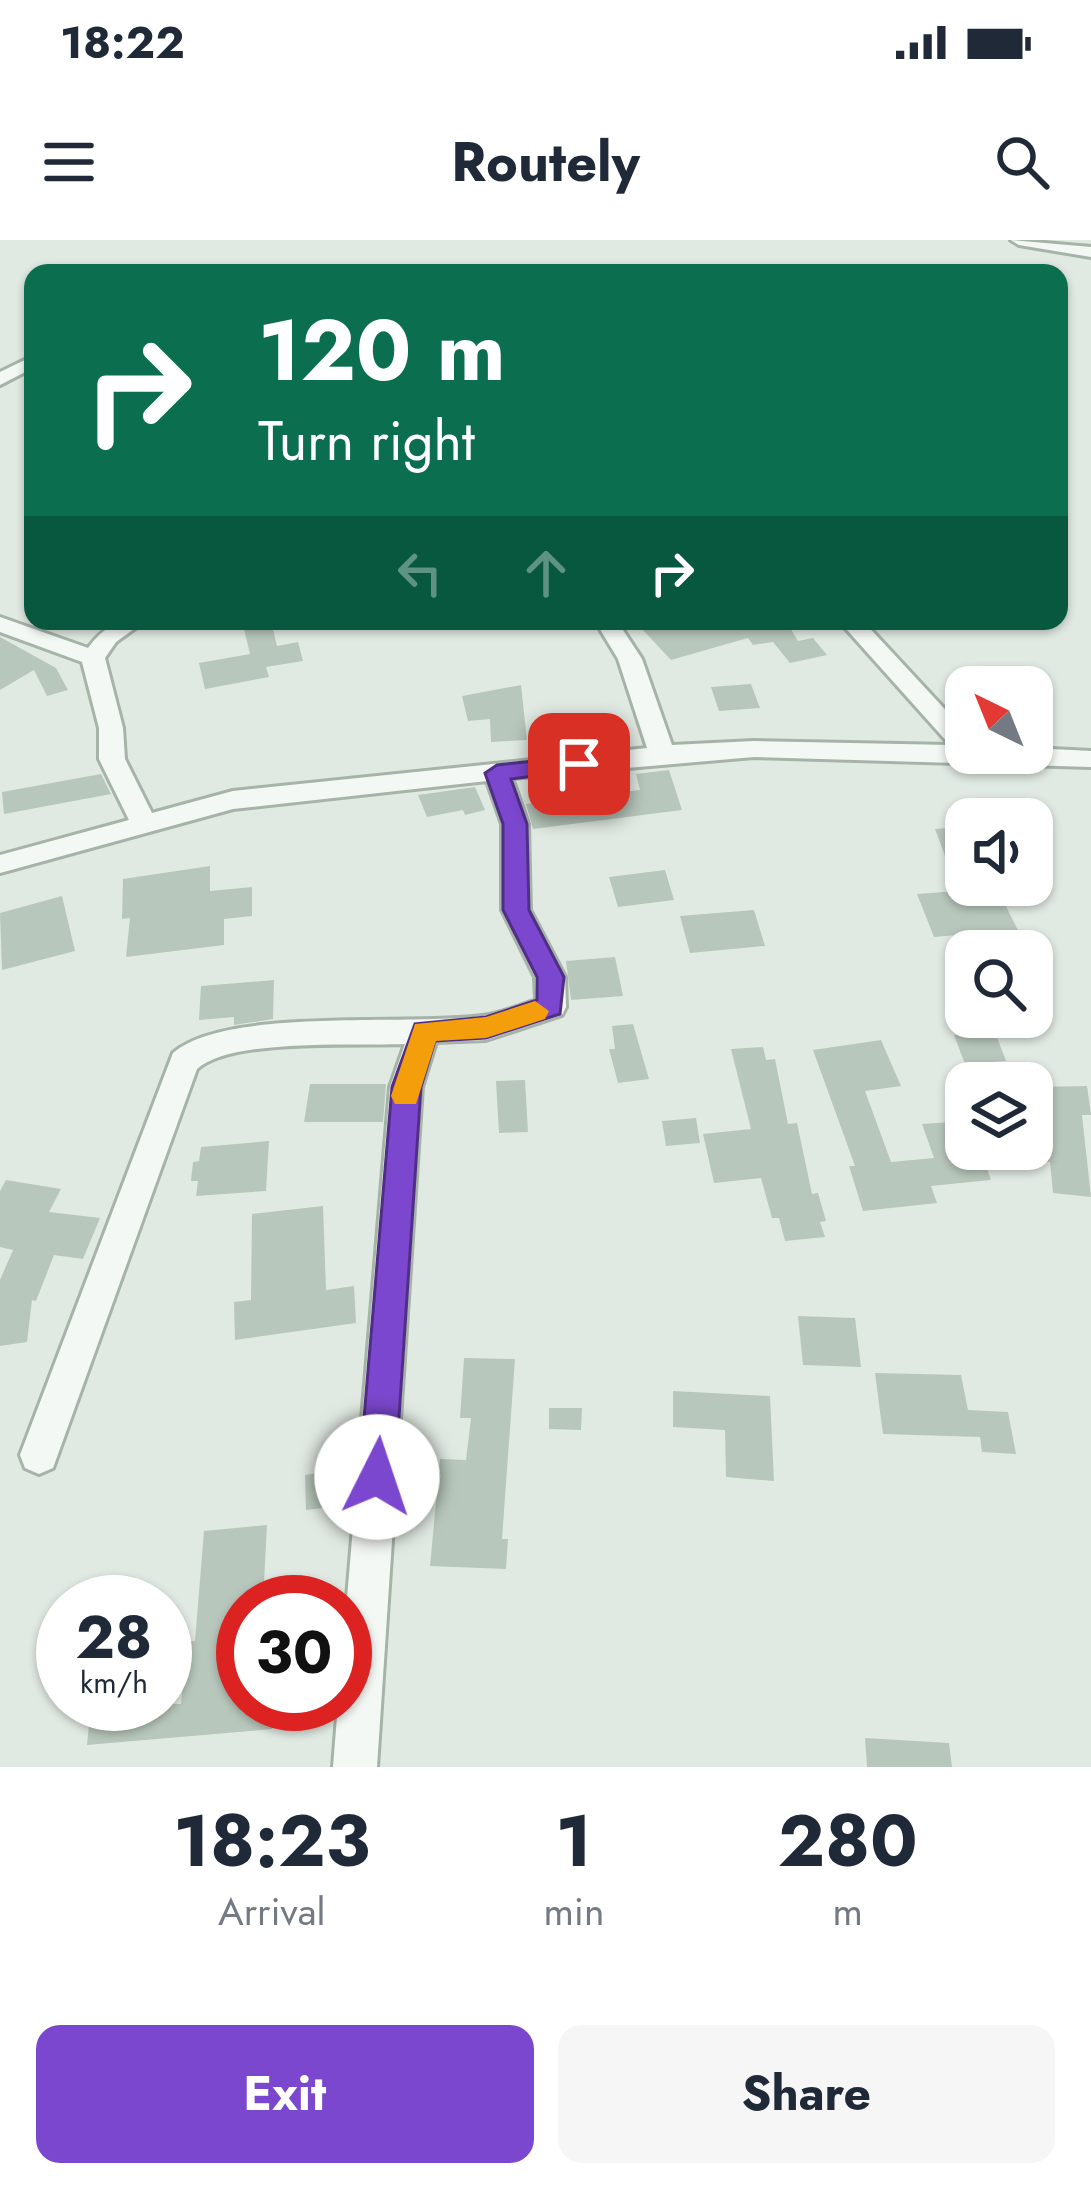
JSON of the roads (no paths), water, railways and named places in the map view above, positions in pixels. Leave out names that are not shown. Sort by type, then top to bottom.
[{"type":"street","points":[[1019,240],[1091,252]]},
{"type":"street","points":[[0,624],[93,658]]},
{"type":"street","points":[[119,630],[93,658],[111,728],[112,759],[144,823]]},
{"type":"street","points":[[612,630],[630,659],[662,754]]},
{"type":"street","points":[[858,630],[945,727]]},
{"type":"street","points":[[0,864],[232,800],[662,754],[754,749],[945,751]]},
{"type":"street","points":[[1053,757],[1091,759]]},
{"type":"street","points":[[39,1454],[184,1062],[201,1047],[242,1040],[486,1028],[550,1006],[550,977],[516,910],[515,824],[497,773]]},
{"type":"street","points":[[355,1767],[406,1087],[424,1031]]}]
